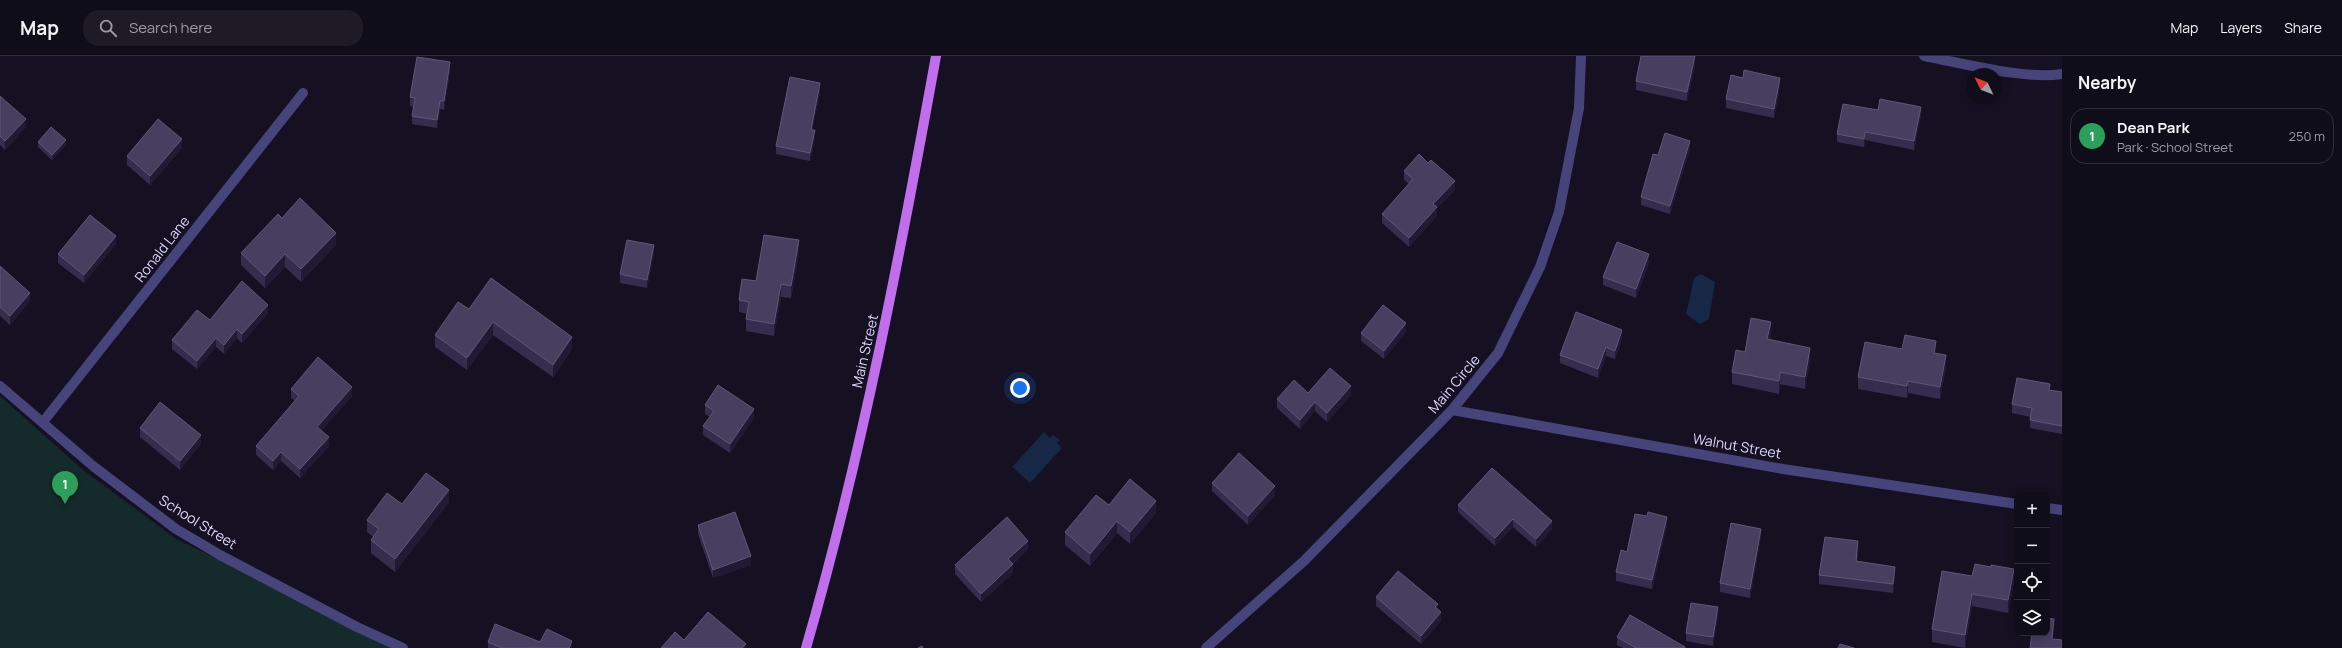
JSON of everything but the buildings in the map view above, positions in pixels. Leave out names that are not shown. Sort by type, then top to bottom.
[{"type":"main road","name":"Main Street","points":[[806,648],[832,557],[895,281],[936,56]]},
{"type":"street","name":"Main Circle","points":[[1206,648],[1296,569],[1452,410],[1498,353],[1540,267],[1560,204],[1579,108],[1581,56]]},
{"type":"street","points":[[1924,56],[2006,72],[2048,77],[2062,74]]},
{"type":"street","name":"Ronald Lane","points":[[43,422],[303,93]]},
{"type":"street","name":"School Street","points":[[0,386],[93,466],[176,529],[220,555],[403,648]]},
{"type":"street","name":"Walnut Street","points":[[1452,410],[1770,466],[2014,504]]},
{"type":"street","points":[[2050,508],[2062,510]]},
{"type":"green space","points":[[0,396],[82,469],[176,539],[403,648],[0,648]]},
{"type":"water","points":[[1701,274],[1715,282],[1709,319],[1700,324],[1686,314],[1694,278]]},
{"type":"water","points":[[1044,432],[1050,438],[1053,435],[1060,440],[1057,443],[1062,448],[1030,483],[1012,467]]},
{"type":"place","name":"Dean Park","points":[[65,504]]}]
